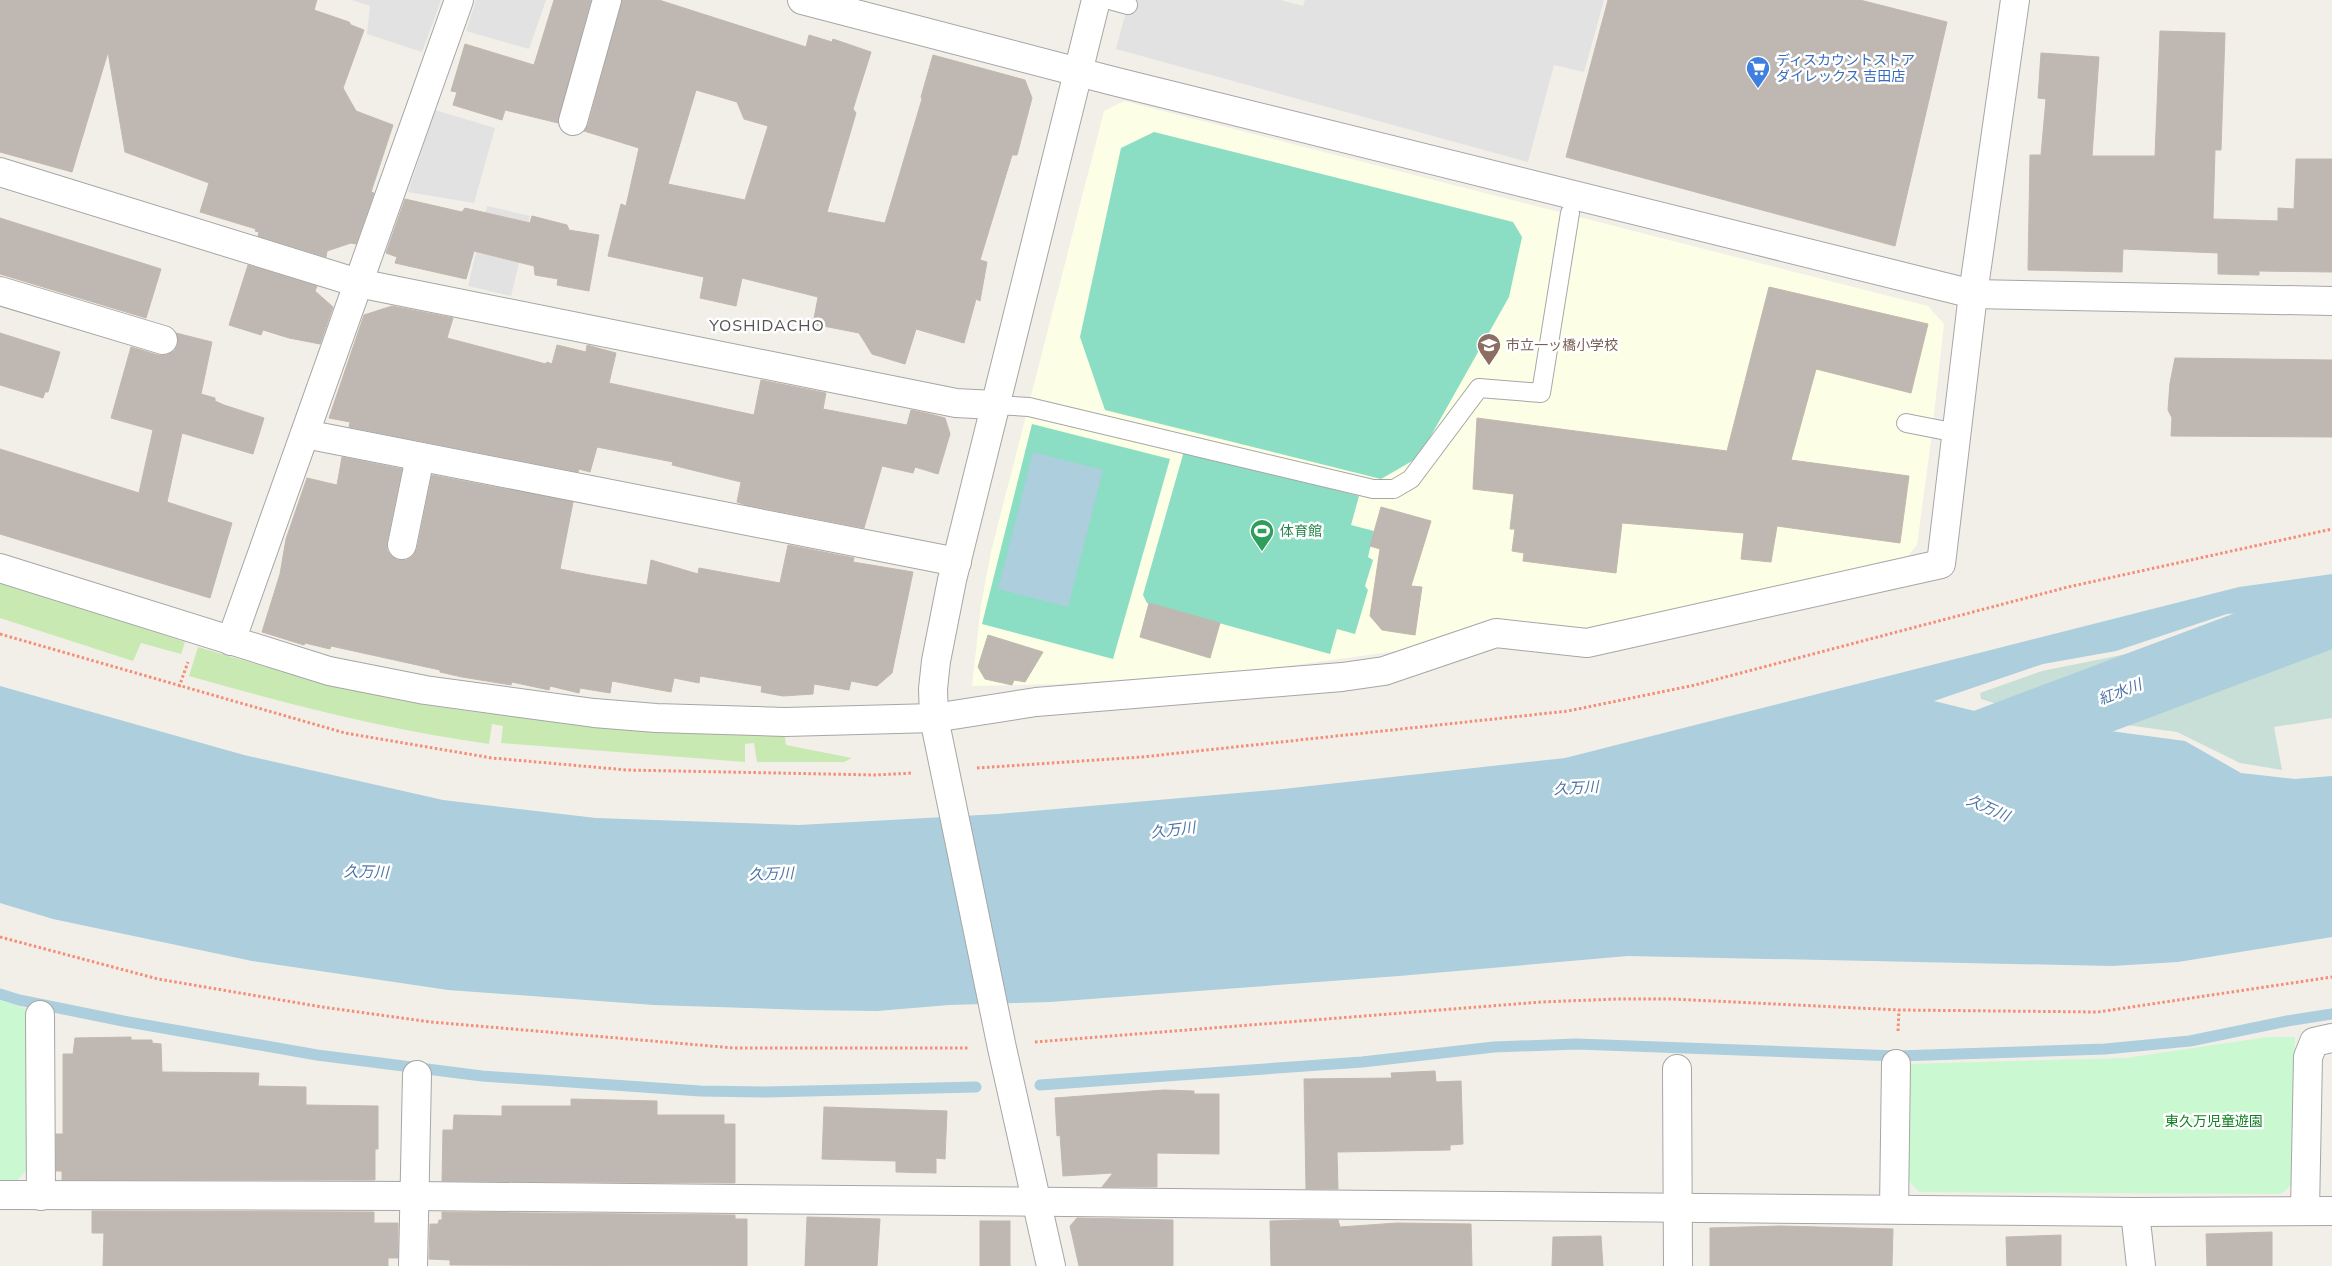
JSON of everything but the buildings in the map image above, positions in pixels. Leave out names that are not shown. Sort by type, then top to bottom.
[{"type":"street","points":[[231,641],[459,0]]},
{"type":"street","points":[[573,121],[607,0]]},
{"type":"street","points":[[802,0],[1077,71],[1973,294],[2332,301]]},
{"type":"street","points":[[1051,1266],[1000,1038],[957,774],[934,718],[933,689],[936,661],[957,562],[1096,0]]},
{"type":"street","points":[[0,568],[330,671],[425,690],[594,713],[656,718],[785,722],[934,718],[1036,702],[1342,677],[1384,671],[1496,633],[1587,643],[1941,564],[1973,294],[2015,0]]},
{"type":"street","points":[[0,172],[358,283],[956,403],[995,406]]},
{"type":"street","points":[[0,291],[163,340]]},
{"type":"street","points":[[305,434],[957,562]]},
{"type":"street","points":[[402,545],[420,457]]},
{"type":"street","points":[[40,1015],[41,1196]]},
{"type":"street","points":[[2305,1211],[2308,1057],[2314,1042],[2332,1038]]},
{"type":"street","points":[[1894,1209],[1897,1052]]},
{"type":"street","points":[[1678,1070],[1678,1266]]},
{"type":"street","points":[[414,1266],[417,1075]]},
{"type":"street","points":[[0,1195],[414,1196],[2135,1212],[2332,1211]]},
{"type":"street","points":[[2135,1212],[2141,1266]]},
{"type":"lane","points":[[1110,0],[1128,5]]},
{"type":"lane","points":[[995,406],[1029,407],[1373,489],[1394,489],[1411,479],[1479,388],[1541,393],[1570,213]]},
{"type":"lane","points":[[1906,423],[1957,433]]},
{"type":"path","points":[[957,774],[1142,757],[1568,711],[1695,685],[2068,587],[2332,529]]},
{"type":"path","points":[[0,634],[345,733],[492,758],[627,770],[876,775],[921,772]]},
{"type":"path","points":[[0,937],[158,979],[322,1007],[431,1022],[734,1048],[1000,1038],[1050,1039],[1541,1002],[1608,999],[1672,999],[1899,1010],[2098,1012],[2332,977]]},
{"type":"path","points":[[1897,1052],[1899,1010]]},
{"type":"shaded area","points":[[352,0],[441,0],[422,52],[367,34],[370,6]]},
{"type":"shaded area","points":[[476,0],[546,0],[529,49],[466,31]]},
{"type":"shaded area","points":[[1129,0],[1281,0],[1303,6],[1305,0],[1604,0],[1584,72],[1554,65],[1528,162],[1116,49]]},
{"type":"shaded area","name":"市立一ッ橋小学校","points":[[1124,101],[1928,306],[1944,324],[1917,545],[1905,559],[1581,629],[1503,620],[1485,622],[1412,649],[1252,671],[1060,684],[972,686],[981,605],[991,552],[1104,111]]},
{"type":"shaded area","points":[[435,110],[495,128],[474,203],[408,192]]},
{"type":"shaded area","points":[[487,206],[530,216],[511,296],[468,286]]},
{"type":"shaded area","points":[[2332,619],[2332,718],[2274,727],[2282,770],[2240,763],[2177,732],[2013,709],[1981,699],[1980,693],[2042,671],[2186,642],[2228,629]]},
{"type":"green space","points":[[1154,132],[1513,222],[1522,237],[1509,297],[1419,457],[1381,479],[1105,410],[1080,337],[1121,148]]},
{"type":"green space","points":[[1032,424],[1170,459],[1113,659],[982,624]]},
{"type":"green space","name":"体育館","points":[[1184,451],[1359,496],[1351,525],[1374,531],[1368,557],[1373,560],[1365,586],[1368,590],[1355,634],[1337,629],[1330,654],[1147,603],[1143,595]]},
{"type":"green space","points":[[0,581],[185,642],[181,654],[141,643],[133,661],[0,618]]},
{"type":"green space","points":[[198,647],[344,688],[403,701],[477,712],[564,721],[784,732],[786,745],[852,758],[844,762],[757,762],[754,743],[745,744],[745,762],[501,743],[503,726],[492,724],[489,744],[450,738],[375,724],[264,697],[189,676]]},
{"type":"green space","points":[[0,1000],[30,1010],[29,1168],[15,1182],[0,1182]]},
{"type":"green space","name":"東久万児童遊園","points":[[2268,1037],[2295,1037],[2292,1184],[2281,1194],[1919,1192],[1906,1178],[1908,1064],[2126,1058]]},
{"type":"water","points":[[1033,452],[1103,470],[1068,607],[998,589]]},
{"type":"water","name":"久万川","points":[[2332,574],[2332,608],[2227,614],[2116,651],[2043,664],[1934,701],[1991,715],[2185,741],[2241,773],[2295,779],[2332,776],[2332,937],[2178,962],[2112,966],[1628,956],[1399,976],[1050,1002],[949,1005],[877,1011],[806,1010],[654,1005],[448,990],[252,961],[53,919],[0,903],[0,686],[244,755],[443,800],[596,818],[799,825],[998,814],[1283,789],[1565,758],[2239,587]]},
{"type":"waterway","name":"紅水川","points":[[1953,755],[2332,613]]},
{"type":"waterway","points":[[0,994],[19,1000],[123,1021],[317,1055],[482,1076],[700,1091],[766,1092],[976,1087]]},
{"type":"waterway","points":[[1040,1085],[1362,1062],[1494,1047],[1577,1044],[1897,1056],[2105,1049],[2190,1041],[2287,1021],[2332,1014]]},
{"type":"place","name":"ディスカウントストア ダイレックス 吉田店","points":[[1758,89]]},
{"type":"place","name":"市立一ッ橋小学校","points":[[1489,366]]},
{"type":"place","name":"体育館","points":[[1262,552]]},
{"type":"district","name":"YOSHIDACHO","points":[[767,326]]}]
